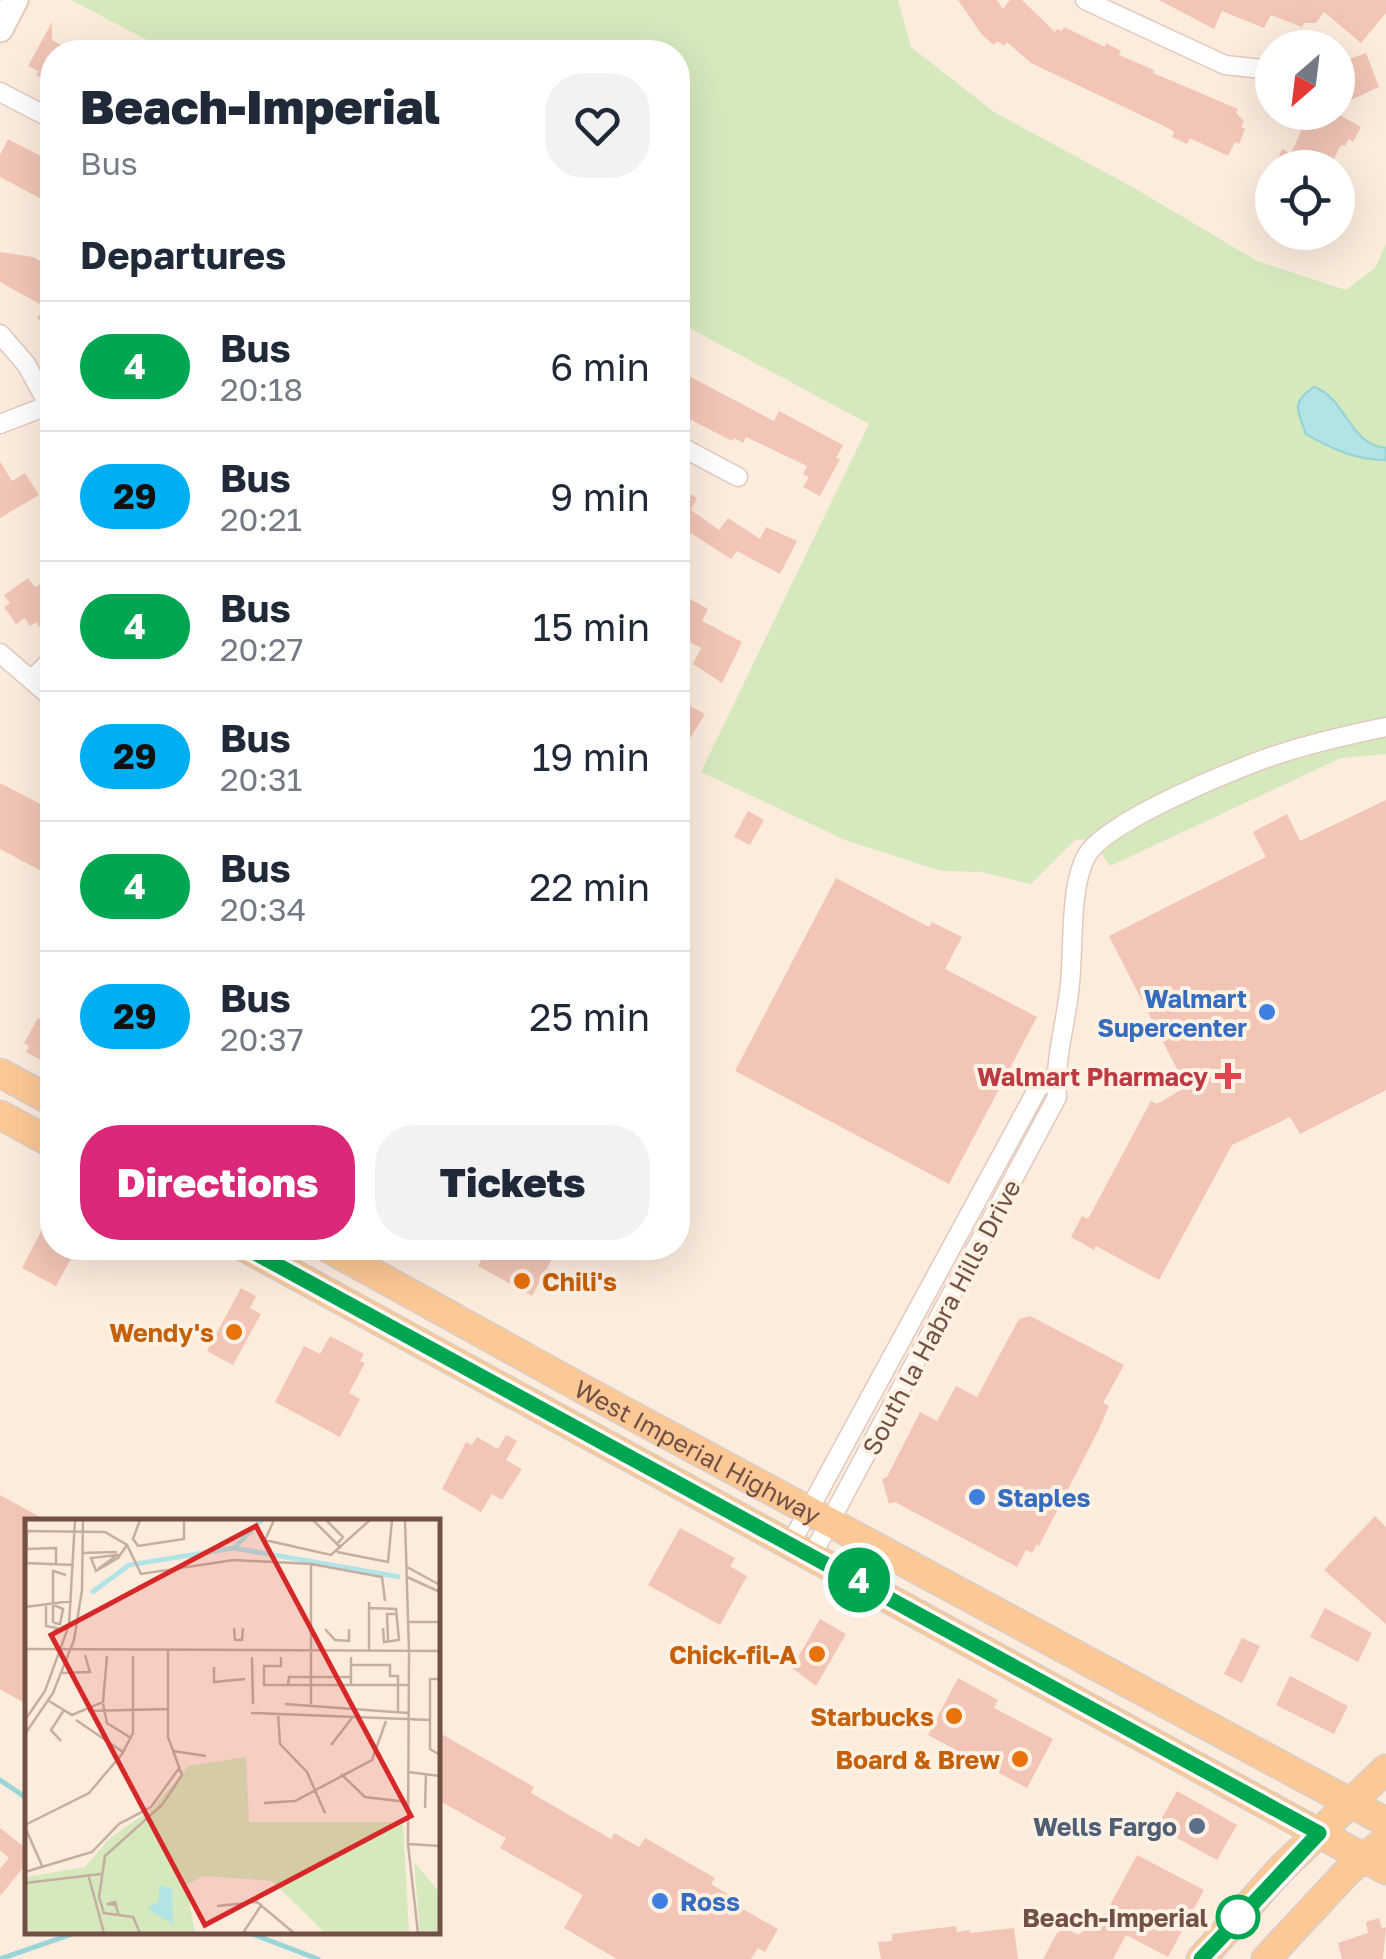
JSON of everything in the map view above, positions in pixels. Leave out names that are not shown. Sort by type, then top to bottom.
[{"type":"main road","points":[[0,29],[15,0]]},
{"type":"main road","points":[[0,1073],[40,1095]]},
{"type":"main road","points":[[0,1115],[40,1137]]},
{"type":"main road","name":"West Imperial Highway","points":[[268,1260],[1319,1833],[1379,1855]]},
{"type":"main road","name":"West Imperial Highway","points":[[351,1260],[1386,1822]]},
{"type":"main road","points":[[294,1274],[306,1266],[312,1267],[400,1314],[418,1310],[427,1300]]},
{"type":"main road","points":[[1201,1959],[1319,1833],[1386,1769]]},
{"type":"main road","points":[[1266,1959],[1379,1855]]},
{"type":"street","points":[[1085,0],[1225,65],[1255,68]]},
{"type":"street","points":[[0,92],[40,113]]},
{"type":"street","points":[[0,334],[40,387]]},
{"type":"street","points":[[0,424],[40,408]]},
{"type":"street","points":[[690,451],[738,477]]},
{"type":"street","points":[[0,653],[40,686]]},
{"type":"street","points":[[32,678],[40,670]]},
{"type":"street","name":"South la Habra Hills Drive","points":[[802,1549],[1057,1097],[1055,1075],[1070,988],[1078,883],[1088,854],[1124,822],[1165,802],[1281,753],[1386,727]]},
{"type":"green space","points":[[71,0],[898,0],[911,47],[994,112],[1257,261],[1346,290],[1375,268],[1386,244],[1386,754],[1341,758],[1110,866],[1092,839],[1075,840],[1031,884],[982,872],[941,871],[845,840],[701,772],[869,424],[690,328],[690,40],[147,40]]},
{"type":"water","points":[[1314,387],[1334,401],[1364,439],[1386,448],[1386,460],[1344,453],[1306,434],[1298,408]]},
{"type":"building","points":[[958,0],[997,0],[1003,9],[1010,0],[1022,0],[1055,32],[1064,27],[1105,47],[1106,43],[1121,51],[1119,55],[1154,70],[1153,73],[1238,109],[1236,113],[1244,121],[1241,127],[1245,129],[1239,144],[1235,142],[1228,156],[1190,138],[1187,144],[1172,137],[1174,132],[1166,127],[1031,63],[1007,42],[1004,46],[997,41],[994,45],[982,35]]},
{"type":"building","points":[[1159,0],[1386,0],[1386,13],[1361,43],[1355,38],[1355,30],[1345,30],[1324,12],[1316,23],[1304,23],[1302,27],[1271,15],[1264,28],[1222,11],[1214,29]]},
{"type":"building","points":[[52,22],[52,40],[42,40]]},
{"type":"building","points":[[40,44],[40,77],[36,75],[38,71],[28,66]]},
{"type":"building","points":[[1366,53],[1379,87],[1355,98],[1355,57]]},
{"type":"building","points":[[1355,124],[1361,127],[1353,142],[1349,139],[1338,150],[1293,150],[1301,130],[1355,130]]},
{"type":"building","points":[[8,139],[40,156],[40,198],[0,177],[0,155]]},
{"type":"building","points":[[0,252],[33,257],[40,261],[40,304],[0,282]]},
{"type":"building","points":[[690,377],[774,421],[779,411],[843,445],[836,458],[840,459],[820,496],[803,487],[809,477],[803,474],[807,466],[746,437],[743,443],[734,438],[732,441],[690,419]]},
{"type":"building","points":[[0,461],[12,481],[25,473],[39,495],[0,518]]},
{"type":"building","points":[[690,494],[697,498],[691,510],[719,530],[728,518],[760,539],[766,527],[797,541],[780,574],[737,551],[731,559],[690,533]]},
{"type":"building","points":[[28,578],[35,587],[40,584],[40,627],[36,622],[30,626],[25,618],[16,624],[4,607],[10,603],[4,595]]},
{"type":"building","points":[[690,599],[708,609],[702,621],[742,642],[722,683],[693,664],[701,648],[690,642]]},
{"type":"building","points":[[690,706],[705,714],[690,738]]},
{"type":"building","points":[[0,783],[40,804],[40,870],[0,849]]},
{"type":"building","name":"Walmart Supercenter","points":[[1386,800],[1386,1090],[1300,1134],[1290,1117],[1232,1145],[1159,1280],[1071,1237],[1082,1216],[1088,1219],[1151,1101],[1157,1104],[1186,1087],[1109,936],[1266,857],[1253,832],[1287,814],[1300,841]]},
{"type":"building","points":[[748,811],[764,820],[750,845],[734,837]]},
{"type":"building","points":[[836,878],[929,927],[932,922],[962,937],[945,969],[1037,1017],[949,1184],[735,1071]]},
{"type":"building","points":[[38,1018],[40,1060],[26,1052],[29,1046],[24,1043]]},
{"type":"building","points":[[40,1233],[40,1260],[70,1260],[56,1286],[22,1268]]},
{"type":"building","name":"Chili's","points":[[481,1260],[552,1260],[532,1296],[478,1266]]},
{"type":"building","name":"Wendy's","points":[[241,1288],[256,1296],[250,1308],[261,1314],[233,1365],[207,1351]]},
{"type":"building","points":[[1030,1316],[1124,1365],[1103,1403],[1109,1406],[1099,1429],[1039,1546],[1032,1553],[1026,1550],[1017,1567],[895,1502],[889,1504],[882,1479],[887,1477],[920,1412],[937,1421],[956,1386],[977,1397],[1019,1319]]},
{"type":"building","points":[[330,1336],[364,1354],[360,1361],[365,1363],[349,1393],[360,1399],[340,1437],[275,1402],[304,1346],[320,1354]]},
{"type":"building","points":[[506,1435],[517,1441],[506,1460],[522,1469],[502,1500],[492,1494],[481,1512],[442,1489],[466,1442],[472,1445],[477,1437],[498,1449]]},
{"type":"building","points":[[0,1495],[44,1519],[25,1519],[25,1703],[0,1689]]},
{"type":"building","points":[[1375,1516],[1386,1527],[1386,1624],[1324,1570]]},
{"type":"building","points":[[680,1528],[735,1558],[730,1566],[747,1576],[720,1625],[648,1585]]},
{"type":"building","points":[[1325,1608],[1372,1633],[1358,1662],[1310,1637]]},
{"type":"building","name":"Chick-fil-A","points":[[820,1619],[846,1634],[816,1686],[792,1668]]},
{"type":"building","points":[[1242,1638],[1260,1646],[1242,1683],[1224,1674]]},
{"type":"building","points":[[1290,1676],[1348,1706],[1334,1734],[1276,1705]]},
{"type":"building","points":[[958,1678],[998,1700],[994,1708],[1053,1739],[1027,1788],[928,1735]]},
{"type":"building","points":[[440,1733],[534,1787],[531,1793],[611,1839],[614,1833],[639,1847],[645,1838],[715,1878],[711,1884],[736,1899],[734,1904],[778,1929],[765,1952],[758,1948],[751,1959],[617,1959],[564,1928],[583,1895],[500,1848],[506,1838],[440,1801]]},
{"type":"building","name":"Wells Fargo","points":[[1177,1791],[1237,1825],[1217,1860],[1157,1827]]},
{"type":"building","points":[[0,1828],[25,1848],[25,1866],[0,1896],[0,1869],[9,1858],[0,1850]]},
{"type":"building","points":[[1137,1855],[1204,1890],[1168,1957],[1126,1935],[1113,1959],[1043,1959],[1057,1933],[1065,1928],[1078,1935],[1093,1924],[1098,1927]]},
{"type":"building","points":[[1379,1918],[1382,1929],[1386,1927],[1383,1959],[1342,1959],[1338,1943],[1368,1933],[1366,1922]]},
{"type":"building","points":[[956,1926],[957,1932],[970,1933],[1014,1928],[1018,1959],[881,1959],[878,1942],[892,1941],[892,1934]]},
{"type":"waterway","points":[[0,1780],[25,1797]]},
{"type":"waterway","points":[[0,1959],[72,1934]]},
{"type":"waterway","points":[[252,1934],[318,1959]]},
{"type":"bus line","name":"4","points":[[268,1260],[1319,1833],[1280,1870],[1201,1959]]},
{"type":"place","name":"Walmart Supercenter","points":[[1267,1012]]},
{"type":"place","name":"Walmart Pharmacy","points":[[1228,1076]]},
{"type":"place","name":"Chili's","points":[[522,1281]]},
{"type":"place","name":"Wendy's","points":[[234,1332]]},
{"type":"place","name":"Staples","points":[[977,1497]]},
{"type":"place","name":"Chick-fil-A","points":[[817,1654]]},
{"type":"place","name":"Starbucks","points":[[954,1716]]},
{"type":"place","name":"Board & Brew","points":[[1020,1759]]},
{"type":"place","name":"Wells Fargo","points":[[1197,1826]]},
{"type":"place","name":"Ross","points":[[660,1901]]},
{"type":"place","name":"Beach-Imperial","points":[[1238,1917]]}]
